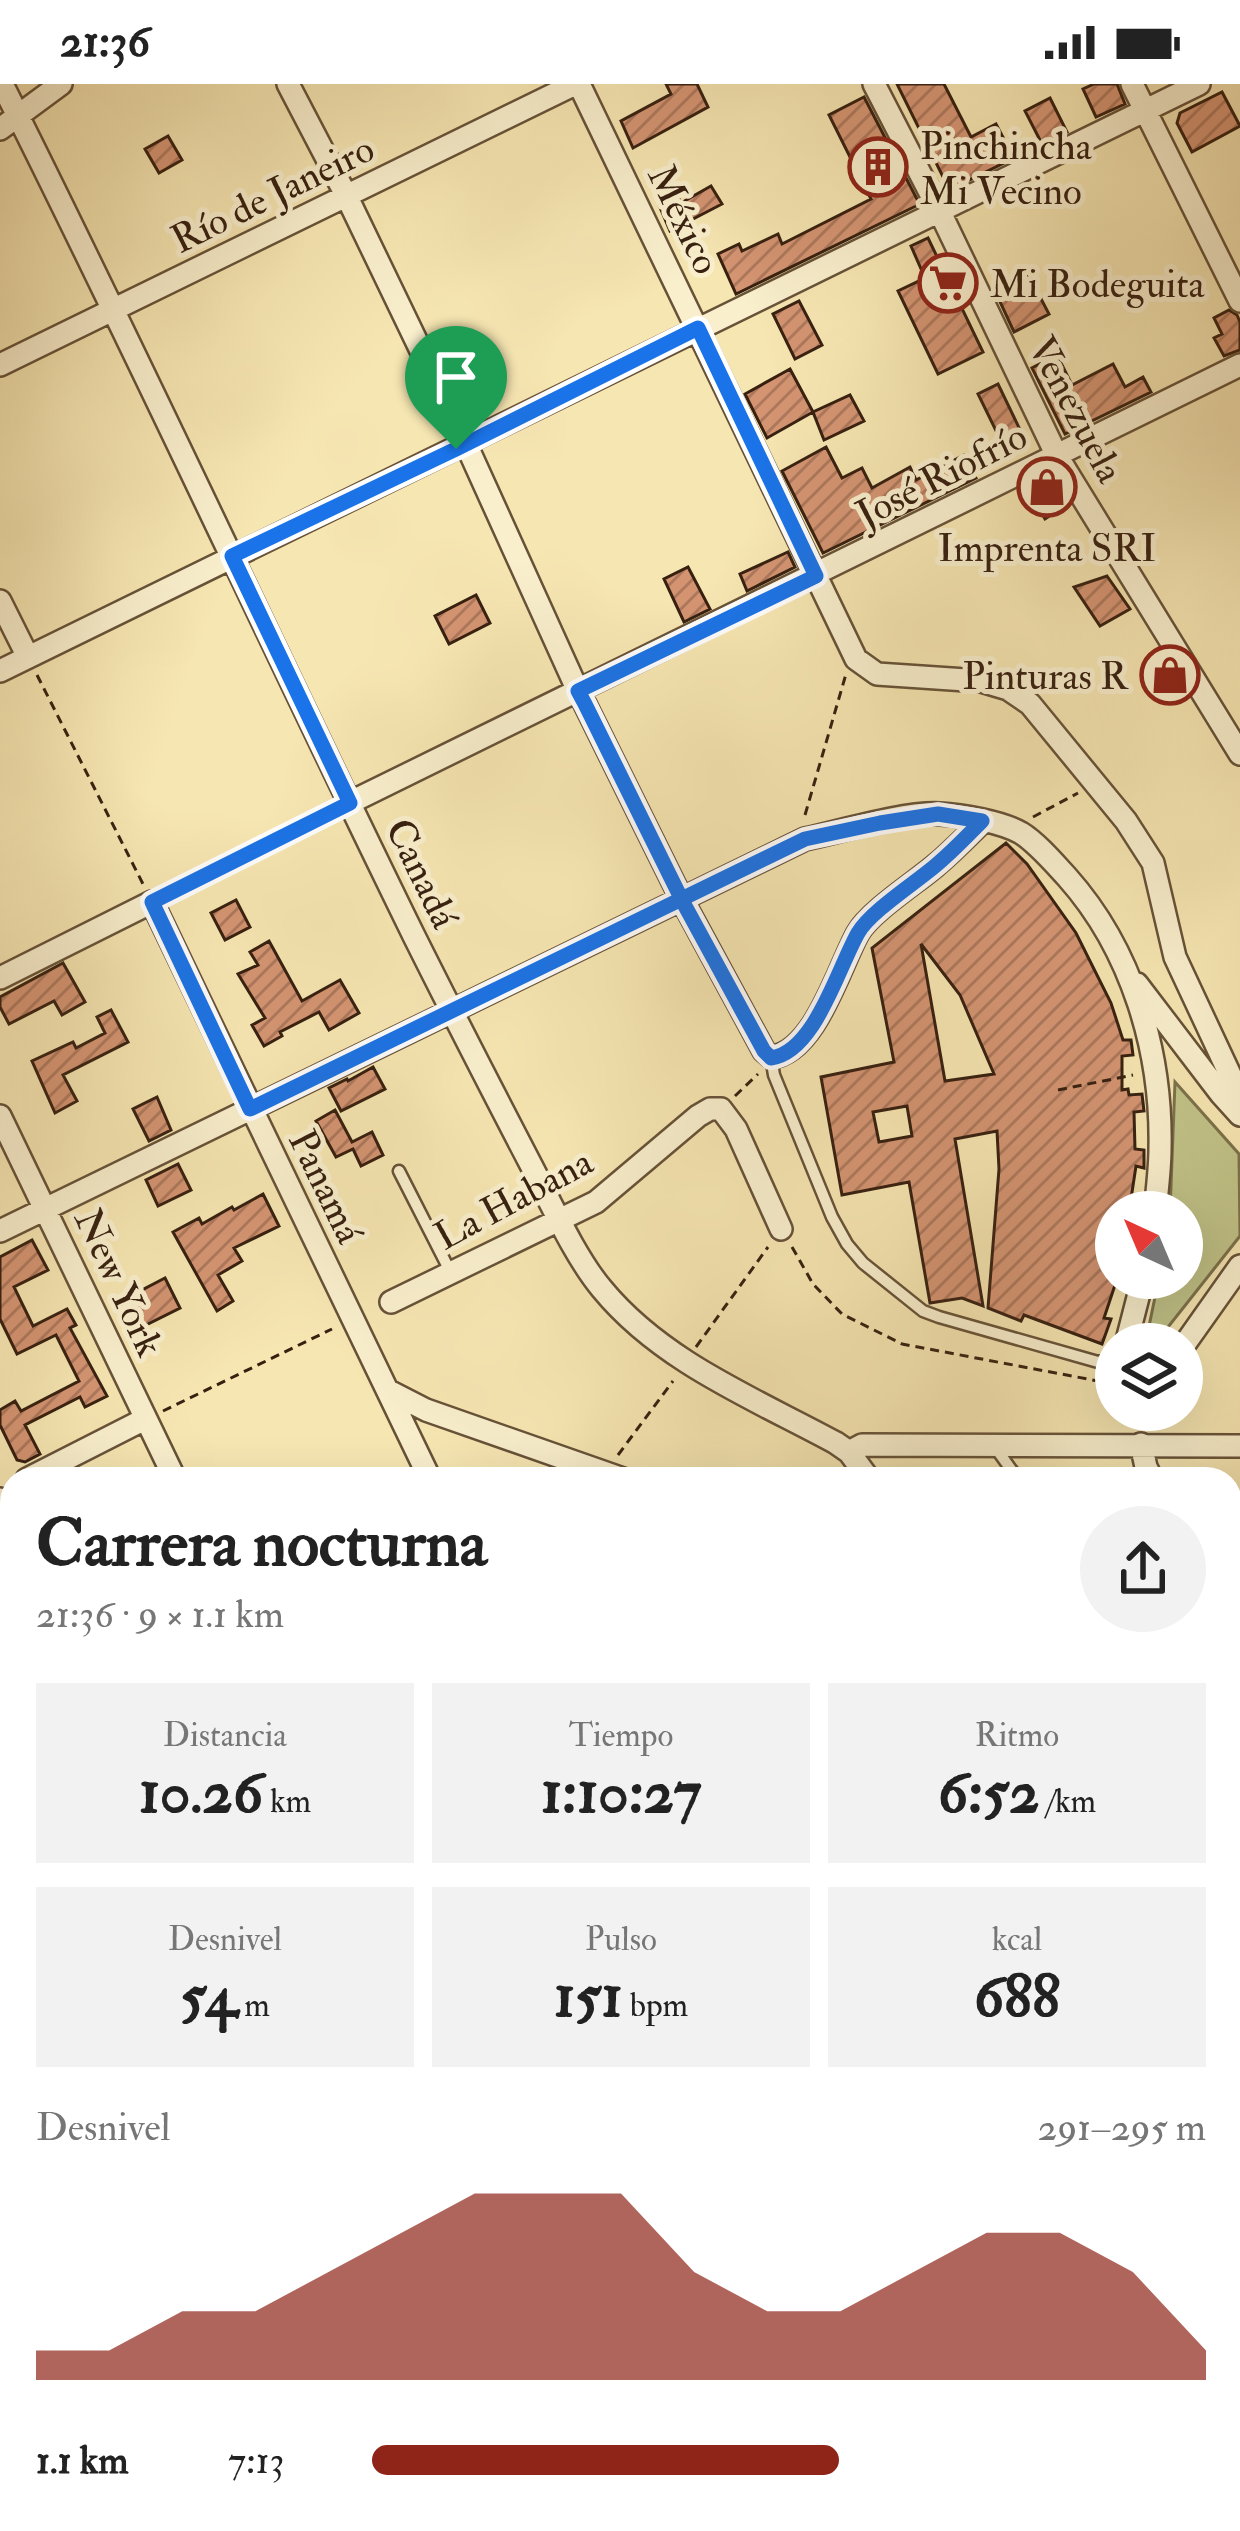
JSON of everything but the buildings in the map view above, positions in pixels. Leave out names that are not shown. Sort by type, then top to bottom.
[{"type":"street","name":"Canadá","points":[[2,84],[9,122],[114,310],[452,1012],[599,1287],[638,1328],[686,1362],[848,1452]]},
{"type":"street","points":[[9,122],[61,84]]},
{"type":"street","points":[[288,84],[466,444],[578,691],[767,1063],[800,1044],[862,926],[982,821]]},
{"type":"street","name":"Río de Janeiro","points":[[0,365],[577,84]]},
{"type":"street","name":"México","points":[[577,84],[698,328],[849,653]]},
{"type":"street","name":"Venezuela","points":[[874,84],[1057,456],[1240,754]]},
{"type":"street","points":[[1132,84],[1240,302]]},
{"type":"street","points":[[0,671],[1199,84]]},
{"type":"street","name":"José Riofrío","points":[[350,803],[1240,365]]},
{"type":"street","points":[[0,601],[28,657]]},
{"type":"street","points":[[849,653],[878,674],[981,681],[1008,689],[1030,704],[1126,821],[1153,863],[1175,956],[1239,1107]]},
{"type":"street","points":[[0,1231],[805,839],[938,814],[1020,833],[1056,865],[1111,935],[1130,974],[1154,1071],[1160,1150],[1157,1191]]},
{"type":"street","points":[[0,977],[152,902]]},
{"type":"street","name":"Panamá","points":[[152,902],[424,1467]]},
{"type":"street","points":[[1130,974],[1239,1107]]},
{"type":"street","points":[[725,1106],[782,1235]]},
{"type":"street","name":"La Habana","points":[[391,1302],[596,1202],[698,1116],[725,1106]]},
{"type":"street","name":"New York","points":[[0,1116],[170,1467]]},
{"type":"street","points":[[1200,1323],[1240,1266]]},
{"type":"street","points":[[387,1390],[426,1410],[601,1467]]},
{"type":"street","points":[[51,1467],[148,1418]]},
{"type":"street","points":[[1141,1444],[1146,1467]]},
{"type":"street","points":[[859,1467],[848,1452],[862,1445],[1240,1446]]},
{"type":"lane","points":[[767,1063],[832,1217],[863,1263],[923,1311],[1095,1361]]},
{"type":"lane","points":[[399,1171],[451,1273]]},
{"type":"lane","points":[[993,1444],[1009,1467]]},
{"type":"path","points":[[806,813],[849,653]]},
{"type":"path","points":[[28,657],[152,902],[350,803]]},
{"type":"path","points":[[1030,818],[1090,787]]},
{"type":"path","points":[[725,1106],[767,1063]]},
{"type":"path","points":[[1058,1090],[1141,1073]]},
{"type":"path","points":[[691,1354],[782,1235],[813,1284],[842,1314],[902,1344],[1095,1380]]},
{"type":"path","points":[[148,1418],[348,1322]]},
{"type":"path","points":[[619,1467],[682,1368]]},
{"type":"green space","points":[[1175,1082],[1239,1154],[1240,1236],[1203,1283],[1203,1191],[1171,1191]]},
{"type":"green space","points":[[1155,1299],[1190,1299],[1171,1323],[1150,1323]]},
{"type":"place","name":"Pinchincha Mi Vecino","points":[[878,167]]},
{"type":"place","name":"Mi Bodeguita","points":[[948,283]]},
{"type":"place","name":"Imprenta SRI","points":[[1047,487]]},
{"type":"place","name":"Pinturas R","points":[[1170,675]]},
{"type":"route","points":[[456,449],[232,556],[350,803],[152,902],[250,1109],[681,898],[805,839],[938,814],[982,821],[862,926],[800,1044],[771,1058],[684,904],[681,898],[677,890],[585,704],[578,691],[816,576],[698,328],[456,449]]}]
